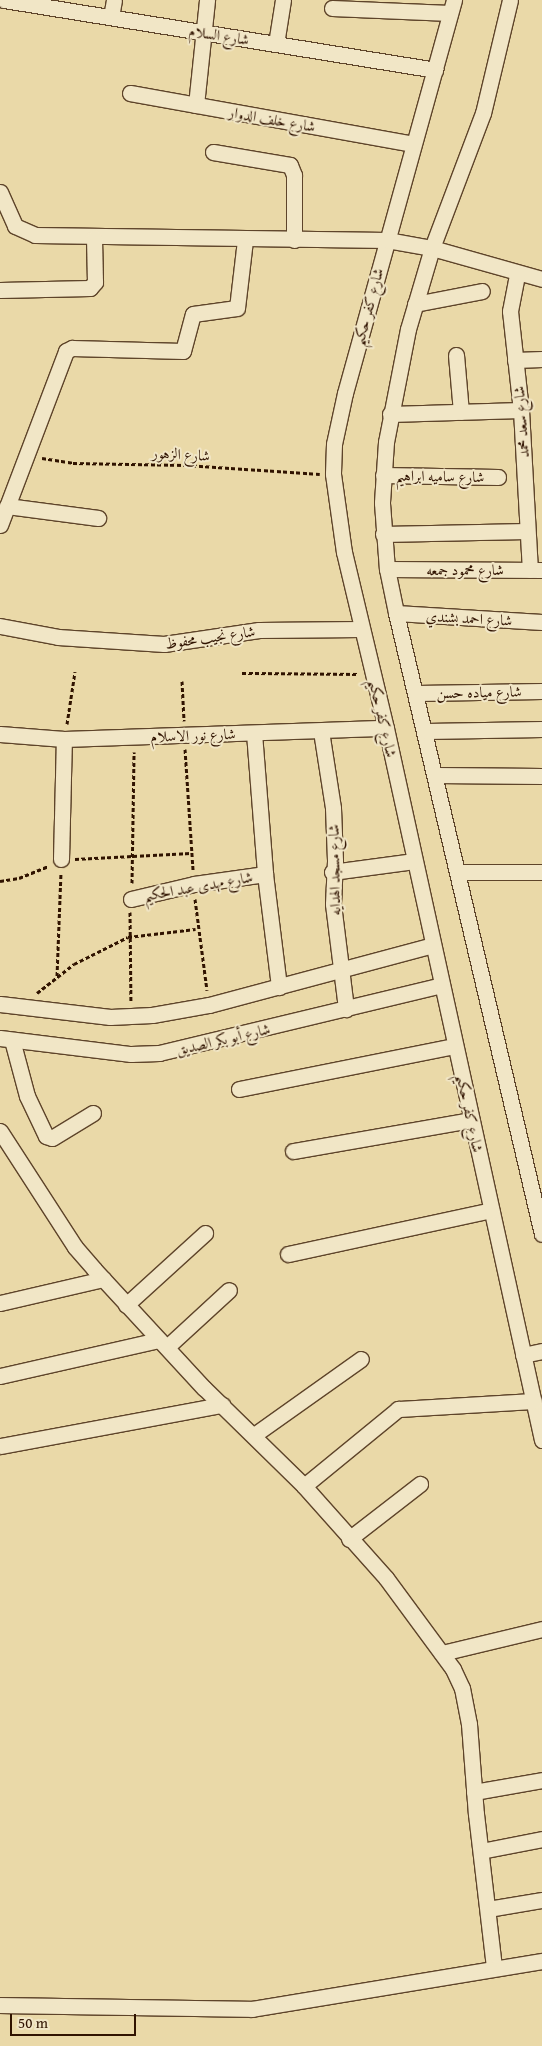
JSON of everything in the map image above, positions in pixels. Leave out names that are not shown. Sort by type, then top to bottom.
[{"type":"street","name":"شارع السلام","points":[[4,0],[435,70]]},
{"type":"street","points":[[111,17],[114,0]]},
{"type":"street","points":[[196,105],[207,0]]},
{"type":"street","points":[[276,44],[282,0]]},
{"type":"street","points":[[510,0],[483,113],[432,248],[415,304],[390,414],[383,475],[383,534],[387,569],[396,613],[417,693],[542,1234]]},
{"type":"street","points":[[332,8],[452,6]]},
{"type":"street","name":"شارع كفر حكيم","points":[[452,6],[338,422],[333,474],[344,552],[386,728],[542,1437]]},
{"type":"street","name":"شارع خلف الدوار","points":[[130,93],[413,144]]},
{"type":"street","points":[[213,152],[290,165],[294,175],[294,240]]},
{"type":"street","points":[[0,192],[10,220],[28,234],[94,238],[387,240],[432,248],[517,275],[542,279]]},
{"type":"street","points":[[0,290],[90,288],[95,282],[94,238]]},
{"type":"street","points":[[0,526],[29,456],[66,351],[72,348],[183,351],[194,314],[237,308],[245,240]]},
{"type":"street","name":"شارع سعد محمد","points":[[517,275],[510,306],[522,410],[528,531],[536,570]]},
{"type":"street","points":[[415,304],[482,291]]},
{"type":"street","points":[[456,355],[461,412]]},
{"type":"street","points":[[515,360],[542,359]]},
{"type":"street","points":[[390,414],[522,410]]},
{"type":"street","name":"شارع ساميه ابراهيم","points":[[383,475],[498,476]]},
{"type":"street","points":[[7,506],[98,518]]},
{"type":"street","points":[[383,534],[528,531]]},
{"type":"street","name":"شارع محمود جمعه","points":[[387,569],[536,570]]},
{"type":"street","name":"شارع احمد بشندي","points":[[396,613],[542,622]]},
{"type":"street","name":"شارع نجيب محفوظ","points":[[0,626],[58,637],[164,644],[259,630],[362,629]]},
{"type":"street","name":"شارع مياده حسن","points":[[417,693],[542,691]]},
{"type":"street","name":"شارع نور الاسلام","points":[[0,734],[64,739],[386,728]]},
{"type":"street","points":[[426,732],[542,729]]},
{"type":"street","name":"شارع مسجد الهدايه","points":[[321,731],[333,808],[335,861],[332,872],[333,904],[346,1009]]},
{"type":"street","points":[[254,733],[265,874],[279,987]]},
{"type":"street","points":[[61,859],[64,739]]},
{"type":"street","points":[[436,775],[542,776]]},
{"type":"street","points":[[332,872],[414,861]]},
{"type":"street","points":[[458,872],[542,872]]},
{"type":"street","name":"شارع مهدى عبد الحكيم","points":[[131,899],[194,884],[265,874]]},
{"type":"street","points":[[0,1004],[131,1017],[209,1005],[341,972],[433,945]]},
{"type":"street","name":"شارع أبو بكر الصديق","points":[[6,1039],[131,1054],[159,1053],[442,985]]},
{"type":"street","points":[[6,1039],[27,1096],[46,1136],[52,1138],[93,1113]]},
{"type":"street","points":[[239,1089],[455,1046]]},
{"type":"street","points":[[293,1152],[471,1120]]},
{"type":"street","points":[[1,1136],[75,1247],[163,1344],[304,1486],[349,1539],[386,1578],[442,1653],[462,1688],[469,1724],[474,1792],[494,1968]]},
{"type":"street","points":[[288,1254],[491,1210]]},
{"type":"street","points":[[126,1305],[205,1232]]},
{"type":"street","points":[[0,1303],[103,1279]]},
{"type":"street","points":[[0,1376],[163,1344],[229,1290]]},
{"type":"street","points":[[523,1355],[542,1351]]},
{"type":"street","points":[[254,1435],[361,1359]]},
{"type":"street","points":[[304,1486],[398,1409],[534,1401]]},
{"type":"street","points":[[0,1446],[222,1405]]},
{"type":"street","points":[[349,1539],[420,1484]]},
{"type":"street","points":[[442,1653],[542,1629]]},
{"type":"street","points":[[474,1792],[542,1780]]},
{"type":"street","points":[[481,1851],[542,1839]]},
{"type":"street","points":[[488,1909],[542,1900]]},
{"type":"street","points":[[0,2005],[252,2010],[334,1998],[494,1968],[542,1962]]},
{"type":"path","name":"شارع الزهور","points":[[29,456],[73,463],[178,464],[333,474]]},
{"type":"path","points":[[64,739],[75,672]]},
{"type":"path","points":[[242,673],[372,674]]},
{"type":"path","points":[[182,681],[185,736]]},
{"type":"path","points":[[131,1017],[128,937],[135,856],[134,737]]},
{"type":"path","points":[[0,882],[19,878],[61,859],[191,853]]},
{"type":"path","points":[[57,976],[61,859]]},
{"type":"path","points":[[21,1006],[57,976],[89,955],[128,937],[196,929]]}]
